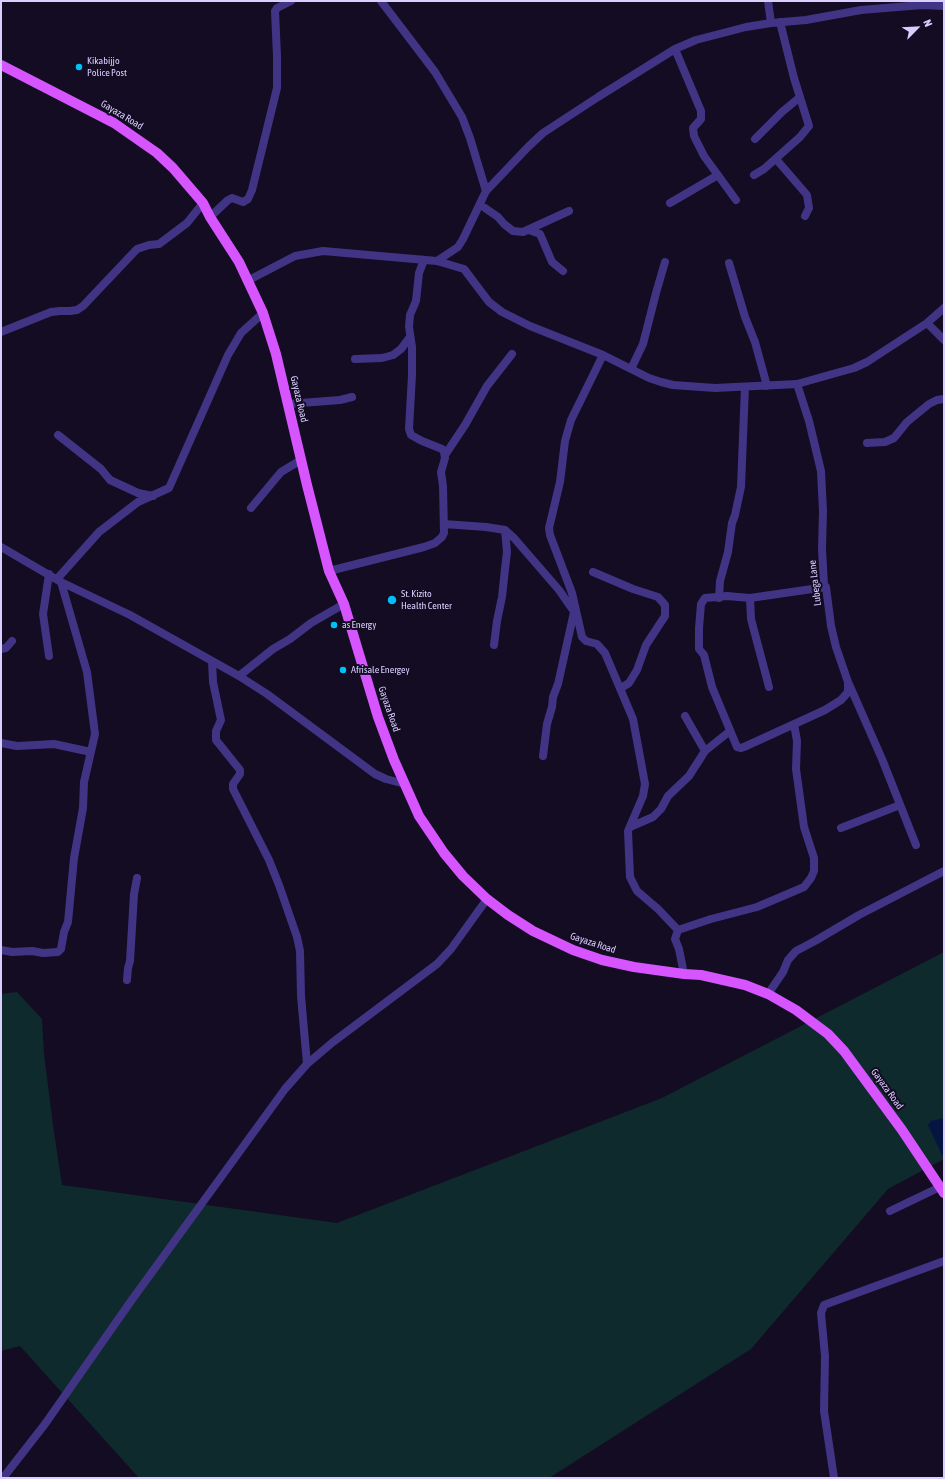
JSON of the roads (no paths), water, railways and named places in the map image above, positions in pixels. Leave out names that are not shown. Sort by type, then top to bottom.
[{"type":"main road","name":"Gayaza Road","points":[[1,65],[114,123],[138,138],[157,153],[173,168],[203,203],[210,217],[239,262],[263,312],[276,354],[329,571],[344,604],[378,717],[394,760],[419,816],[444,853],[462,876],[487,899],[508,915],[533,931],[573,950],[602,960],[634,967],[702,975],[745,985],[768,994],[796,1010],[828,1034],[858,1069],[902,1130],[942,1190]]},
{"type":"street","points":[[210,217],[232,198],[243,202],[248,199],[252,190],[277,88],[278,56],[275,11],[291,1]]},
{"type":"street","points":[[381,1],[435,72],[462,117],[486,191]]},
{"type":"street","points":[[754,175],[776,159],[800,137],[809,126],[768,1]]},
{"type":"street","points":[[437,261],[452,252],[460,243],[486,191],[516,158],[543,134],[598,97],[675,49],[696,40],[746,27],[776,22],[806,20],[861,10],[931,3],[944,6]]},
{"type":"street","points":[[675,49],[702,111],[701,119],[693,128],[692,132],[704,156],[736,200]]},
{"type":"street","points":[[755,139],[769,127],[782,112],[800,97]]},
{"type":"street","points":[[776,159],[807,195],[809,208],[805,216]]},
{"type":"street","points":[[670,203],[718,175]]},
{"type":"street","points":[[1,332],[51,312],[60,310],[77,310],[83,306],[137,249],[149,244],[159,244],[187,223],[203,203]]},
{"type":"street","points":[[485,208],[498,217],[513,231],[523,232],[569,211]]},
{"type":"street","points":[[529,230],[540,234],[552,262],[563,271]]},
{"type":"street","points":[[248,280],[295,256],[323,251],[437,261],[464,269],[489,302],[502,312],[530,326],[603,355],[649,378],[673,385],[715,388],[797,384],[854,368],[867,362],[927,323],[944,308]]},
{"type":"street","points":[[424,260],[419,273],[416,301],[410,315],[412,374],[409,429],[412,435],[422,441],[442,449],[445,455]]},
{"type":"street","points":[[631,369],[643,344],[656,293],[666,262]]},
{"type":"street","points":[[729,262],[745,317],[755,342],[767,386]]},
{"type":"street","points":[[59,580],[99,532],[138,502],[169,488],[228,355],[240,333],[263,312]]},
{"type":"street","points":[[927,323],[944,340]]},
{"type":"street","points":[[355,359],[382,358],[393,355],[401,349],[410,337]]},
{"type":"street","points":[[329,571],[416,549],[435,543],[442,537],[444,532],[444,524],[441,472],[444,465],[445,455],[465,425],[487,386],[512,354]]},
{"type":"street","points":[[603,355],[571,420],[566,440],[560,482],[549,528],[550,535],[572,593],[575,615],[582,637],[586,641],[597,644],[605,653],[633,719],[645,784],[644,796],[628,831],[630,877],[632,884],[637,891],[658,909],[678,930]]},
{"type":"street","name":"Lubega Lane","points":[[797,384],[809,421],[821,471],[824,585],[826,587],[831,626],[837,651],[848,682],[882,759],[916,845]]},
{"type":"street","points":[[719,598],[720,581],[728,552],[732,523],[740,487],[745,387]]},
{"type":"street","points":[[288,404],[331,401],[352,397]]},
{"type":"street","points":[[867,443],[885,442],[894,438],[907,422],[929,404],[937,400],[944,399]]},
{"type":"street","points":[[58,435],[101,469],[110,480],[138,493],[153,496]]},
{"type":"street","points":[[251,508],[281,472],[301,460]]},
{"type":"street","points":[[444,524],[505,530],[514,538],[559,590],[575,615],[547,724],[543,756]]},
{"type":"street","points":[[494,645],[506,569],[507,552],[505,530]]},
{"type":"street","points":[[1,547],[59,580],[130,616],[239,676],[267,694],[375,774],[386,779],[405,784]]},
{"type":"street","points":[[593,572],[633,589],[658,597],[665,605],[665,616],[646,645],[637,670],[630,682],[621,688]]},
{"type":"street","points":[[49,574],[43,614],[49,656]]},
{"type":"street","points":[[1,950],[12,952],[32,950],[54,953],[58,952],[61,949],[69,917],[74,858],[83,808],[84,782],[95,734],[87,672],[59,580]]},
{"type":"street","points":[[826,587],[750,598],[727,596],[719,598],[704,598],[699,628],[699,649],[704,655],[712,686],[735,743],[737,747],[741,748],[824,710],[841,700],[848,692],[848,682]]},
{"type":"street","points":[[750,598],[752,621],[769,687]]},
{"type":"street","points":[[239,676],[273,649],[290,639],[311,623],[344,604]]},
{"type":"street","points":[[1,650],[6,648],[12,641]]},
{"type":"street","points":[[212,661],[213,682],[221,720],[216,731],[216,740],[240,770],[240,774],[233,784],[233,789],[269,860],[297,937],[300,951],[301,996],[307,1064]]},
{"type":"street","points":[[685,716],[705,751]]},
{"type":"street","points":[[678,930],[711,919],[757,907],[804,887],[811,878],[814,871],[814,858],[803,820],[796,769],[797,741],[794,724]]},
{"type":"street","points":[[630,827],[652,817],[661,808],[668,796],[689,776],[705,751],[714,742],[730,731]]},
{"type":"street","points":[[1,743],[17,746],[54,744],[91,752]]},
{"type":"street","points":[[841,828],[900,804]]},
{"type":"street","points":[[768,994],[783,972],[788,960],[796,951],[816,941],[859,915],[944,871]]},
{"type":"street","points":[[127,980],[130,961],[134,894],[137,878]]},
{"type":"street","points":[[3,1478],[45,1424],[131,1301],[285,1089],[307,1064],[369,1014],[408,987],[437,964],[451,949],[487,899]]},
{"type":"street","points":[[678,930],[675,939],[679,949],[684,974]]},
{"type":"street","points":[[890,1211],[942,1190]]},
{"type":"street","points":[[834,1478],[824,1411],[825,1356],[821,1313],[824,1305],[944,1261]]},
{"type":"place","name":"Kikabijjo Police Post","points":[[79,67]]},
{"type":"place","name":"St. Kizito Health Center","points":[[392,600]]},
{"type":"place","name":"as Energy","points":[[334,625]]},
{"type":"place","name":"Afrisale Energey","points":[[343,670]]}]
